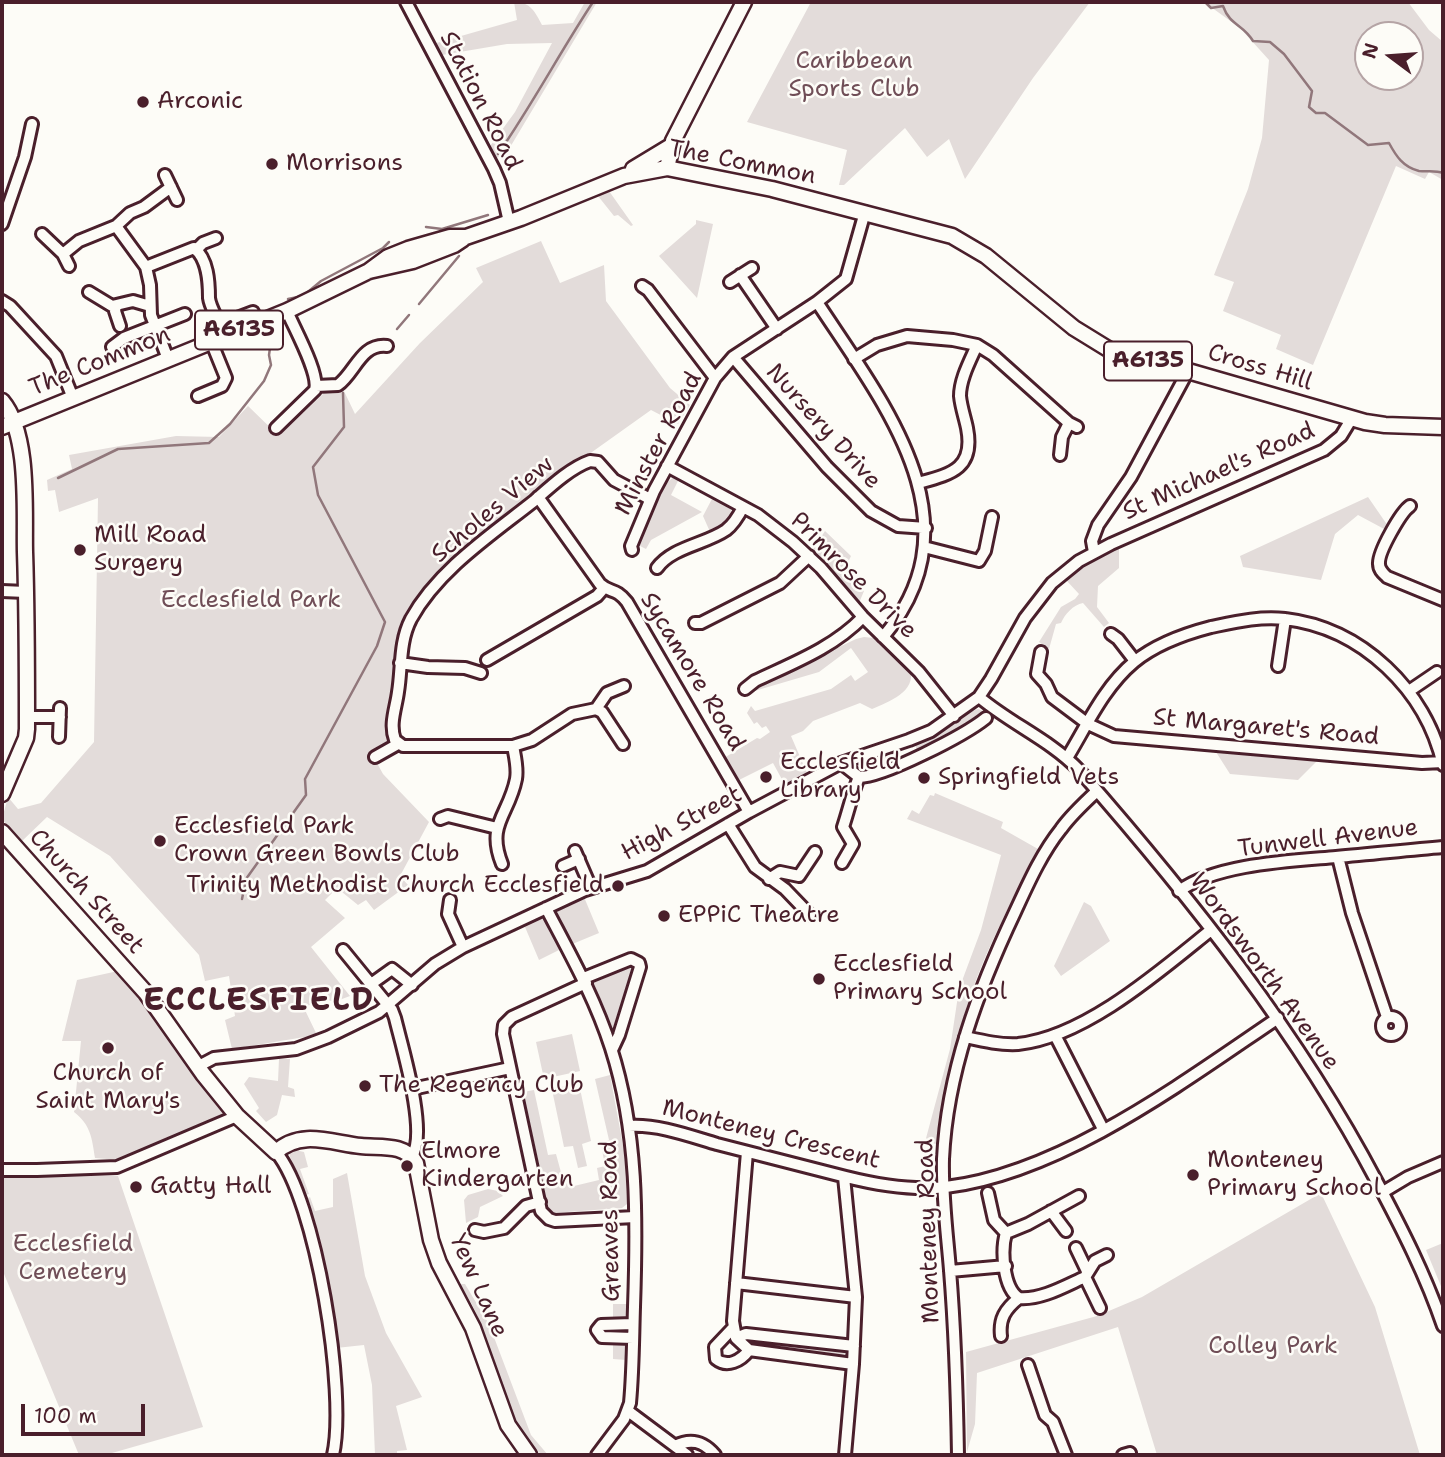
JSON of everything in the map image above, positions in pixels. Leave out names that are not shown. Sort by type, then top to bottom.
[{"type":"main road","points":[[667,167],[671,146],[744,2]]},
{"type":"main road","points":[[624,176],[671,146]]},
{"type":"main road","name":"The Common","points":[[8,425],[287,311],[369,271],[422,258],[466,237],[624,176],[667,167],[865,212],[946,234],[973,247]]},
{"type":"main road","name":"Cross Hill","points":[[973,247],[1089,339],[1121,355],[1188,370],[1352,418],[1385,425],[1443,428]]},
{"type":"main road","points":[[2,401],[7,407],[8,425],[21,457],[27,717],[26,738],[2,794]]},
{"type":"main road","name":"Church Street","points":[[2,832],[146,993],[197,1066],[237,1116],[276,1152]]},
{"type":"main road","points":[[276,1152],[293,1143],[317,1138],[397,1149],[412,1156]]},
{"type":"main road","name":"Yew Lane","points":[[412,1156],[416,1163],[431,1240],[439,1263],[473,1328],[504,1417],[515,1438],[529,1455]]},
{"type":"street","name":"Station Road","points":[[406,2],[494,169],[509,222]]},
{"type":"street","points":[[2,224],[17,183],[32,124]]},
{"type":"street","points":[[165,175],[177,200]]},
{"type":"street","points":[[62,254],[79,241],[116,226],[130,213],[144,207],[171,187]]},
{"type":"street","name":"Minster Road","points":[[632,550],[631,546],[650,499],[715,378],[733,357],[817,302],[846,279],[865,212]]},
{"type":"street","points":[[116,226],[146,267],[150,285],[150,306],[168,359]]},
{"type":"street","points":[[42,234],[62,254],[69,266]]},
{"type":"street","points":[[197,249],[203,243],[216,238]]},
{"type":"street","points":[[146,267],[190,248],[197,249]]},
{"type":"street","points":[[197,249],[205,266],[209,297],[220,323],[253,312]]},
{"type":"street","points":[[730,282],[752,268]]},
{"type":"street","points":[[740,275],[777,329]]},
{"type":"street","points":[[642,286],[648,290],[715,378]]},
{"type":"street","points":[[89,292],[105,303],[117,306],[133,301],[150,306]]},
{"type":"street","points":[[198,302],[209,297]]},
{"type":"street","points":[[2,301],[10,306],[56,356],[73,398]]},
{"type":"street","points":[[817,302],[894,425],[924,502],[926,528],[920,570],[901,613],[883,636]]},
{"type":"street","points":[[117,306],[115,311],[120,326]]},
{"type":"street","points":[[276,428],[316,386],[312,368],[287,311]]},
{"type":"street","points":[[112,347],[124,338],[185,314]]},
{"type":"street","points":[[854,359],[877,345],[907,336],[977,345],[993,355],[1073,425],[1062,437],[1060,455]]},
{"type":"street","points":[[198,396],[222,386],[226,378],[211,341]]},
{"type":"street","points":[[918,483],[958,469],[966,458],[969,441],[960,396],[965,372],[977,345]]},
{"type":"street","points":[[316,386],[338,385],[365,353],[376,347],[387,346]]},
{"type":"street","name":"Nursery Drive","points":[[733,357],[827,467],[871,512],[898,526],[926,528]]},
{"type":"street","points":[[1094,552],[1092,541],[1098,525],[1131,477],[1188,370]]},
{"type":"street","name":"St Michael's Road","points":[[1094,552],[1324,450],[1341,436],[1352,418]]},
{"type":"street","name":"Scholes View","points":[[398,744],[393,724],[407,629],[427,597],[453,568],[538,497],[586,462],[594,460],[614,480],[650,499]]},
{"type":"street","name":"Primrose Drive","points":[[667,466],[774,526],[809,556],[863,617],[919,672],[954,716]]},
{"type":"street","name":"Sycamore Road","points":[[538,497],[604,588],[618,592],[628,602],[750,812]]},
{"type":"street","points":[[1410,506],[1403,512],[1382,552],[1379,566],[1387,577],[1441,599],[1443,587]]},
{"type":"street","points":[[657,568],[665,560],[729,528],[743,508]]},
{"type":"street","points":[[924,547],[979,561],[985,551],[992,517]]},
{"type":"street","name":"High Street","points":[[197,1066],[214,1058],[303,1048],[391,1003],[435,964],[463,947],[591,888],[647,871],[841,763],[931,731],[979,697],[1039,597],[1066,571],[1094,552]]},
{"type":"street","points":[[695,624],[780,583],[809,556]]},
{"type":"street","points":[[487,660],[597,596],[604,588]]},
{"type":"street","points":[[2,592],[26,592]]},
{"type":"street","points":[[745,689],[755,681],[831,644],[863,617]]},
{"type":"street","points":[[1278,666],[1285,619]]},
{"type":"street","points":[[1068,758],[1112,686],[1135,661],[1162,644],[1196,631],[1242,620],[1285,619],[1333,632],[1375,656],[1409,691],[1431,730],[1443,764]]},
{"type":"street","points":[[1111,634],[1135,661]]},
{"type":"street","name":"St Margaret's Road","points":[[1041,652],[1036,669],[1052,697],[1103,732],[1125,737],[1443,764]]},
{"type":"street","points":[[400,663],[465,668],[481,673]]},
{"type":"street","points":[[1409,691],[1437,671]]},
{"type":"street","points":[[596,709],[607,693],[624,686]]},
{"type":"street","name":"Wordsworth Avenue","points":[[979,697],[1068,758],[1211,930],[1279,1018],[1317,1077],[1383,1192],[1422,1270],[1443,1326]]},
{"type":"street","points":[[375,757],[398,744],[409,747],[513,746],[532,740],[572,714],[596,709],[602,712],[623,744]]},
{"type":"street","points":[[27,717],[60,712],[59,737]]},
{"type":"street","points":[[841,763],[850,773],[859,777],[877,775],[986,718]]},
{"type":"street","points":[[502,864],[497,851],[497,828],[517,776],[513,746]]},
{"type":"street","points":[[842,863],[853,844],[843,827],[849,810],[850,795],[859,777]]},
{"type":"street","name":"Monteney Road","points":[[958,1455],[957,1393],[943,1187],[945,1131],[950,1097],[965,1037],[1002,940],[1037,866],[1060,830],[1097,790]]},
{"type":"street","points":[[440,819],[448,816],[497,828]]},
{"type":"street","points":[[728,824],[749,860],[769,879],[785,889],[810,915]]},
{"type":"street","name":"Tunwell Avenue","points":[[1179,891],[1198,879],[1268,864],[1443,847]]},
{"type":"street","points":[[769,879],[780,872],[799,876],[815,852]]},
{"type":"street","points":[[563,866],[577,855],[591,888]]},
{"type":"street","points":[[1338,857],[1352,913],[1387,1017]]},
{"type":"street","points":[[450,900],[448,914],[463,947]]},
{"type":"street","name":"Greaves Road","points":[[546,908],[584,981],[612,1049],[629,1126],[635,1180],[631,1392],[628,1411],[597,1455]]},
{"type":"street","points":[[965,1037],[1018,1044],[1055,1035],[1138,987],[1211,930]]},
{"type":"street","points":[[343,950],[370,984],[391,1003]]},
{"type":"street","points":[[612,1049],[640,970],[639,963],[631,959],[507,1021],[502,1029],[544,1215],[555,1221],[635,1217]]},
{"type":"street","points":[[370,984],[392,969],[412,985]]},
{"type":"street","name":"Yew Lane","points":[[391,1003],[412,1089],[417,1137],[417,1146],[412,1156]]},
{"type":"street","name":"Monteney Crescent","points":[[629,1126],[644,1126],[844,1177],[898,1186],[943,1187],[1016,1170],[1103,1129],[1172,1090],[1279,1018]]},
{"type":"street","points":[[1055,1035],[1103,1129]]},
{"type":"street","points":[[412,1089],[510,1068]]},
{"type":"street","points":[[2,1170],[117,1167],[237,1116]]},
{"type":"street","points":[[276,1152],[285,1163],[315,1248],[334,1372],[337,1427],[333,1455]]},
{"type":"street","points":[[747,1152],[736,1283],[735,1333],[749,1350],[853,1364]]},
{"type":"street","points":[[1383,1192],[1408,1177],[1443,1162]]},
{"type":"street","points":[[844,1177],[856,1297],[845,1455]]},
{"type":"street","points":[[988,1193],[994,1220],[1006,1233]]},
{"type":"street","points":[[1006,1233],[1079,1196]]},
{"type":"street","points":[[475,1230],[485,1231],[509,1226],[526,1206],[540,1202]]},
{"type":"street","points":[[1051,1211],[1066,1231]]},
{"type":"street","points":[[1006,1233],[1004,1242],[1010,1290],[1019,1298]]},
{"type":"street","points":[[1076,1248],[1100,1308]]},
{"type":"street","points":[[1001,1336],[1000,1324],[1004,1313],[1019,1298],[1052,1292],[1086,1274],[1095,1261],[1107,1255]]},
{"type":"street","points":[[950,1271],[1006,1266]]},
{"type":"street","points":[[736,1283],[856,1297]]},
{"type":"street","points":[[633,1324],[601,1325],[597,1330],[602,1336],[633,1338]]},
{"type":"street","points":[[749,1350],[729,1364],[722,1364],[716,1359],[715,1347],[735,1333],[854,1346]]},
{"type":"street","points":[[1028,1365],[1045,1415],[1053,1422],[1066,1455]]},
{"type":"street","points":[[628,1411],[687,1455]]},
{"type":"street","points":[[675,1446],[685,1441],[700,1443],[715,1455]]},
{"type":"green space","points":[[514,2],[528,6],[542,25],[573,23],[585,2],[597,2],[506,154],[494,159],[488,149],[515,112],[552,43],[507,44],[436,56],[433,44],[517,20]]},
{"type":"green space","name":"Caribbean Sports Club","points":[[811,2],[1090,2],[1033,78],[965,179],[949,139],[927,157],[905,128],[844,185],[839,185],[847,150],[747,122]]},
{"type":"green space","points":[[1204,2],[1408,2],[1422,21],[1354,21],[1354,91],[1424,91],[1424,23],[1443,42],[1443,180],[1429,172],[1425,179],[1396,166],[1313,365],[1276,349],[1281,335],[1223,311],[1234,282],[1214,275],[1248,189],[1262,138],[1269,60],[1240,28]]},
{"type":"green space","points":[[609,191],[633,225],[618,215],[614,216],[598,196]]},
{"type":"green space","points":[[696,220],[713,224],[697,298],[659,256],[696,224]]},
{"type":"green space","name":"Ecclesfield Park","points":[[541,241],[560,283],[604,265],[606,301],[670,388],[690,405],[678,424],[651,410],[557,477],[449,563],[421,595],[406,620],[390,740],[371,752],[383,774],[429,822],[400,876],[408,885],[374,910],[366,900],[358,905],[337,888],[325,900],[345,918],[311,947],[350,996],[334,1002],[323,998],[304,1008],[317,1035],[232,1049],[225,1020],[235,1016],[229,976],[205,981],[199,955],[110,856],[47,817],[21,842],[2,819],[8,797],[18,809],[41,803],[94,742],[98,498],[59,512],[55,490],[48,491],[47,480],[72,469],[69,455],[176,436],[219,437],[248,406],[279,436],[325,392],[343,389],[355,414],[420,343],[483,282],[476,268]]},
{"type":"green space","points":[[674,477],[679,479],[671,495],[702,512],[651,540],[646,549],[638,545],[665,484]]},
{"type":"green space","points":[[713,497],[728,505],[731,510],[730,517],[711,534],[703,516]]},
{"type":"green space","points":[[1368,497],[1388,526],[1386,530],[1358,515],[1335,534],[1321,580],[1243,567],[1240,556]]},
{"type":"green space","points":[[825,531],[851,556],[844,571],[864,591],[859,603],[812,551]]},
{"type":"green space","points":[[1119,548],[1119,568],[1098,586],[1097,607],[1109,623],[1104,627],[1083,603],[1079,604],[1067,613],[1061,623],[1056,624],[1049,649],[1039,642],[1061,607],[1079,594],[1066,580],[1092,560]]},
{"type":"green space","points":[[864,637],[874,638],[910,669],[911,677],[905,690],[872,709],[860,703],[813,721],[803,731],[791,736],[807,773],[785,785],[773,763],[739,780],[724,758],[770,732],[766,726],[762,728],[757,722],[754,724],[747,713],[751,706],[755,711],[831,689],[851,675],[855,681],[868,672],[851,648],[819,672],[751,692],[751,689]]},
{"type":"green space","points":[[978,709],[986,712],[980,718],[917,750],[915,744]]},
{"type":"green space","points":[[896,751],[893,761],[855,772],[856,766]]},
{"type":"green space","points":[[1216,752],[1318,760],[1298,780],[1230,774]]},
{"type":"green space","points":[[935,793],[1003,822],[1001,828],[1038,849],[993,940],[970,997],[950,1070],[936,1144],[925,1142],[950,1049],[959,989],[981,930],[1001,855],[907,819],[912,810],[919,814],[930,795],[934,796]]},
{"type":"green space","points":[[584,897],[599,933],[570,945],[557,919],[558,911]]},
{"type":"green space","points":[[1084,902],[1091,906],[1110,941],[1061,976],[1054,966]]},
{"type":"green space","points":[[541,919],[546,920],[561,949],[539,960],[525,927]]},
{"type":"green space","points":[[630,964],[635,967],[612,1038],[591,981]]},
{"type":"green space","points":[[118,971],[150,1005],[227,1116],[119,1160],[95,1158],[87,1127],[74,1112],[81,1041],[62,1041],[77,980]]},
{"type":"green space","points":[[572,1034],[580,1071],[544,1079],[536,1042]]},
{"type":"green space","points":[[279,1059],[290,1059],[288,1087],[294,1089],[295,1097],[282,1095],[277,1115],[266,1122],[256,1111],[259,1108],[244,1084],[249,1077],[278,1081]]},
{"type":"green space","points":[[610,1075],[625,1156],[627,1204],[622,1208],[553,1213],[549,1210],[523,1092],[534,1090],[548,1155],[556,1154],[562,1176],[571,1175],[574,1186],[599,1180],[597,1168],[605,1166],[601,1144],[609,1140],[595,1079]]},
{"type":"green space","points":[[578,1079],[591,1141],[582,1144],[587,1166],[578,1168],[573,1146],[564,1147],[551,1085],[562,1087]]},
{"type":"green space","points":[[291,1149],[304,1152],[308,1167],[300,1169],[309,1194],[305,1195],[296,1173],[290,1157]]},
{"type":"green space","points":[[347,1173],[365,1276],[386,1333],[422,1397],[396,1406],[407,1450],[397,1451],[397,1455],[375,1455],[372,1385],[364,1345],[336,1348],[328,1280],[315,1222],[306,1199],[310,1197],[315,1211],[333,1207],[333,1179]]},
{"type":"green space","name":"Ecclesfield Cemetery","points":[[2,1174],[118,1176],[203,1427],[105,1455],[79,1455],[2,1269]]},
{"type":"green space","points":[[488,1189],[498,1191],[503,1196],[480,1207],[478,1217],[466,1223],[464,1200],[468,1195]]},
{"type":"green space","name":"Colley Park","points":[[1321,1193],[1375,1307],[1420,1455],[1157,1455],[1118,1327],[977,1373],[975,1424],[967,1452],[966,1352],[1097,1316],[1142,1297]]},
{"type":"green space","points":[[1443,1243],[1443,1291],[1426,1250]]},
{"type":"green space","points":[[460,1284],[465,1284],[489,1324],[531,1435],[548,1455],[542,1455],[529,1441],[509,1409],[476,1314]]},
{"type":"green space","points":[[613,1304],[627,1304],[626,1360],[613,1359],[613,1335],[604,1333],[603,1328],[613,1327]]},
{"type":"green space","points":[[751,1338],[841,1349],[846,1353],[841,1356],[755,1346],[748,1342]]},
{"type":"waterway","points":[[498,154],[593,2]]},
{"type":"waterway","points":[[1205,2],[1211,8],[1223,6],[1229,18],[1253,41],[1270,42],[1284,54],[1312,91],[1309,107],[1316,113],[1325,113],[1368,145],[1389,143],[1401,160],[1413,169],[1443,173]]},
{"type":"waterway","points":[[426,227],[442,229],[488,215]]},
{"type":"waterway","points":[[288,299],[303,296],[321,281],[383,248],[389,242]]},
{"type":"waterway","points":[[419,304],[459,256]]},
{"type":"waterway","points":[[397,329],[409,315]]},
{"type":"waterway","points":[[58,478],[118,449],[209,443],[230,424],[264,381],[271,365],[271,341],[282,327]]},
{"type":"waterway","points":[[242,899],[246,879],[306,795],[305,779],[377,646],[385,622],[318,495],[313,467],[344,427],[343,393]]},
{"type":"place","name":"Arconic","points":[[143,102]]},
{"type":"place","name":"Morrisons","points":[[272,164]]},
{"type":"place","name":"Mill Road Surgery","points":[[80,550]]},
{"type":"place","name":"Ecclesfield Library","points":[[766,777]]},
{"type":"place","name":"Springfield Vets","points":[[924,778]]},
{"type":"place","name":"Ecclesfield Park Crown Green Bowls Club","points":[[160,841]]},
{"type":"place","name":"Trinity Methodist Church Ecclesfield","points":[[618,886]]},
{"type":"place","name":"EPPiC Theatre","points":[[664,916]]},
{"type":"place","name":"Ecclesfield Primary School","points":[[819,979]]},
{"type":"place","name":"Church of Saint Mary's","points":[[108,1048]]},
{"type":"place","name":"The Regency Club","points":[[365,1086]]},
{"type":"place","name":"Elmore Kindergarten","points":[[407,1166]]},
{"type":"place","name":"Monteney Primary School","points":[[1193,1175]]},
{"type":"place","name":"Gatty Hall","points":[[136,1187]]},
{"type":"district","name":"ECCLESFIELD","points":[[259,1002]]}]
